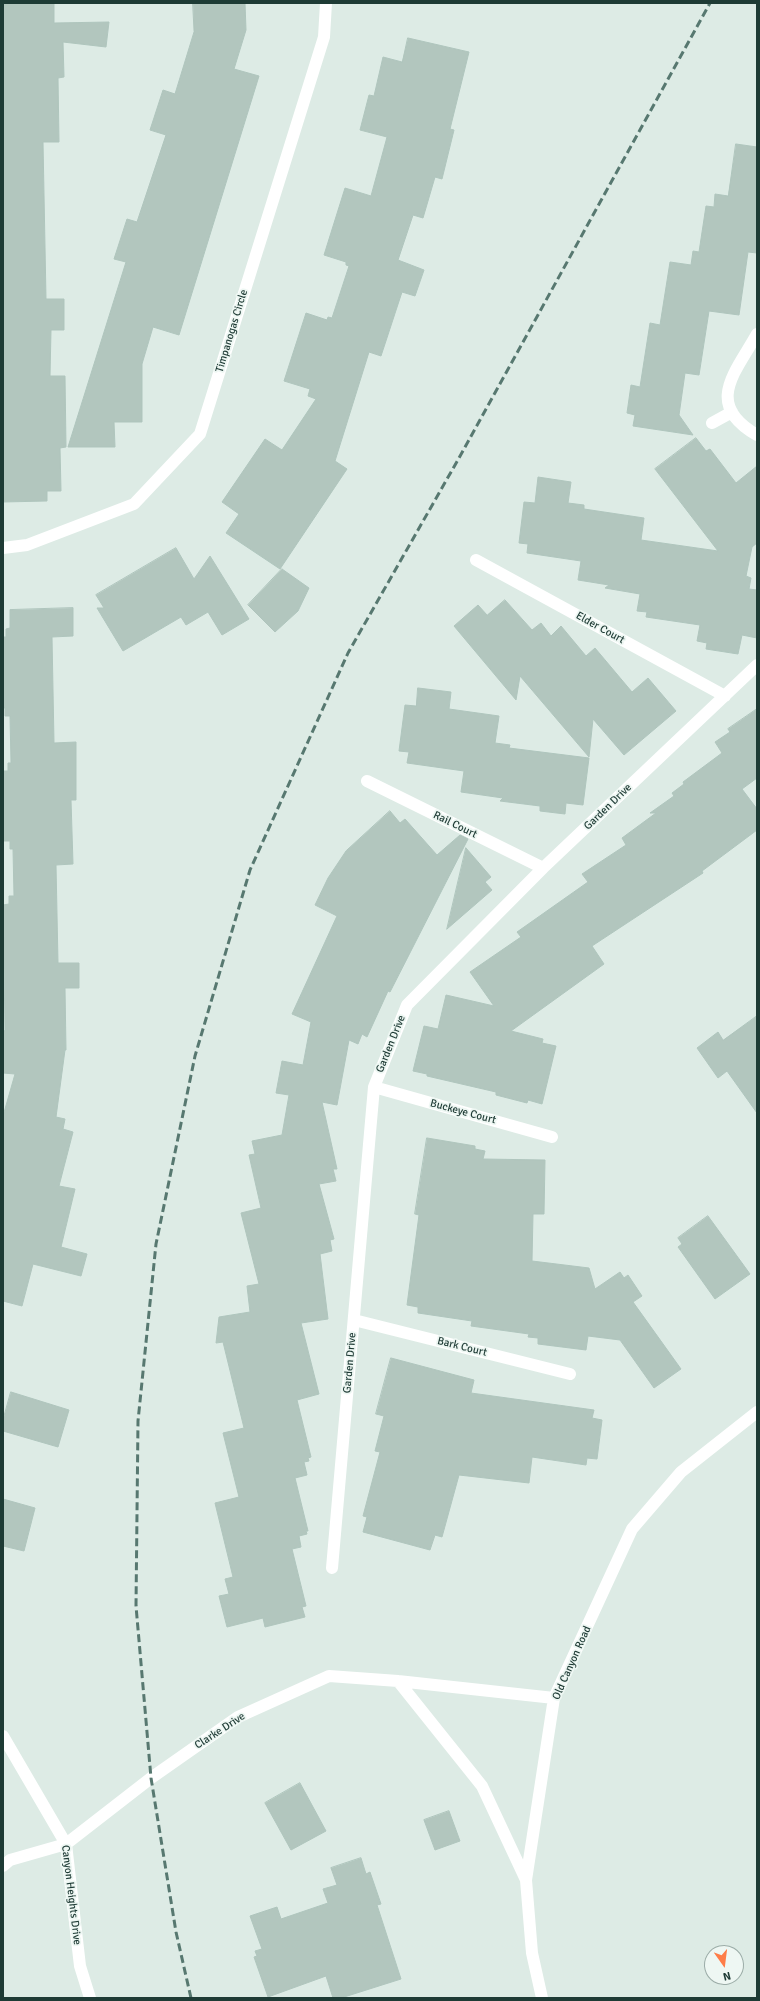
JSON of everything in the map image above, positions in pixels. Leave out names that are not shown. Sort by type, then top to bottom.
[{"type":"street","name":"Timpanogas Circle","points":[[3,548],[27,545],[134,504],[200,434],[324,37],[326,3]]},
{"type":"street","points":[[757,334],[731,377],[728,389],[728,401],[732,412],[738,421],[757,435]]},
{"type":"street","points":[[712,423],[732,412]]},
{"type":"street","name":"Elder Court","points":[[476,560],[724,696]]},
{"type":"street","name":"Garden Drive","points":[[332,1568],[374,1087],[407,1005],[543,868],[757,665]]},
{"type":"street","name":"Rail Court","points":[[367,781],[543,868]]},
{"type":"street","name":"Buckeye Court","points":[[374,1087],[552,1137]]},
{"type":"street","name":"Bark Court","points":[[354,1320],[570,1374]]},
{"type":"street","name":"Old Canyon Road","points":[[542,1998],[532,1953],[526,1880],[554,1698],[632,1529],[681,1472],[757,1412]]},
{"type":"street","name":"Clarke Drive","points":[[66,1844],[151,1778],[238,1717],[329,1676],[398,1681],[554,1698]]},
{"type":"street","points":[[398,1681],[482,1786],[526,1880]]},
{"type":"street","name":"Canyon Heights Drive","points":[[3,1736],[66,1844],[80,1966],[90,1998]]},
{"type":"street","points":[[3,1866],[10,1860],[66,1844]]},
{"type":"building","points":[[3,3],[54,3],[54,23],[109,22],[106,47],[63,42],[64,77],[58,78],[59,142],[43,142],[46,299],[64,299],[64,330],[51,330],[50,376],[65,376],[66,447],[60,448],[61,491],[47,491],[47,501],[3,502]]},
{"type":"building","points":[[193,3],[245,3],[246,30],[234,69],[259,76],[179,335],[153,327],[142,364],[142,422],[114,422],[115,447],[68,447],[126,262],[114,259],[127,219],[137,222],[166,135],[150,130],[163,90],[175,94],[194,32]]},
{"type":"building","points":[[408,38],[469,52],[450,129],[454,130],[442,179],[435,177],[423,218],[413,215],[398,260],[424,270],[415,296],[402,292],[381,356],[369,352],[335,461],[347,469],[280,569],[226,533],[239,514],[222,502],[265,439],[282,450],[316,399],[308,396],[310,389],[284,381],[306,313],[327,320],[328,317],[332,318],[349,266],[346,265],[346,262],[324,255],[345,188],[371,196],[387,137],[360,130],[369,95],[374,96],[383,57],[402,62]]},
{"type":"building","points":[[736,144],[757,147],[757,253],[748,252],[739,315],[709,311],[699,375],[685,373],[679,415],[693,435],[633,426],[635,415],[627,413],[631,385],[640,387],[650,323],[660,325],[670,262],[691,265],[693,251],[699,252],[706,206],[714,207],[715,194],[728,196]]},
{"type":"building","points":[[696,438],[706,451],[710,449],[736,483],[757,466],[757,543],[752,547],[746,576],[751,578],[749,589],[757,590],[757,638],[742,635],[738,654],[706,649],[707,643],[697,641],[700,625],[646,617],[647,612],[637,611],[640,594],[605,588],[609,585],[578,580],[581,561],[527,553],[528,544],[519,543],[524,502],[535,503],[538,477],[571,482],[568,503],[584,505],[584,509],[644,518],[641,540],[718,551],[655,469]]},
{"type":"building","points":[[176,548],[194,579],[210,556],[249,619],[222,635],[208,612],[186,625],[181,617],[123,651],[97,608],[104,608],[96,595]]},
{"type":"building","points":[[282,569],[309,588],[298,611],[275,632],[248,605]]},
{"type":"building","points":[[505,600],[532,630],[541,623],[551,636],[561,626],[586,656],[595,648],[632,692],[648,678],[676,711],[624,755],[593,719],[589,757],[520,676],[516,700],[454,626],[478,605],[487,615]]},
{"type":"building","points":[[73,608],[73,636],[52,637],[54,743],[76,742],[76,800],[71,800],[73,864],[56,865],[58,963],[79,963],[79,988],[65,988],[66,1050],[56,1117],[65,1119],[63,1129],[73,1132],[59,1186],[75,1189],[61,1247],[87,1254],[81,1276],[33,1264],[22,1306],[3,1301],[3,1116],[15,1074],[3,1073],[3,1030],[5,1031],[3,905],[9,904],[9,896],[14,896],[13,849],[10,849],[10,841],[3,841],[3,771],[8,771],[8,763],[11,763],[10,716],[5,716],[5,708],[3,708],[3,637],[6,637],[6,629],[10,628],[10,610]]},
{"type":"building","points":[[418,688],[451,692],[449,709],[499,716],[495,743],[510,745],[509,748],[589,758],[583,805],[566,803],[565,814],[540,811],[540,806],[500,801],[503,798],[461,792],[464,771],[407,763],[409,752],[399,751],[405,705],[416,706]]},
{"type":"building","points":[[757,709],[757,778],[742,789],[757,809],[757,830],[702,871],[703,873],[592,946],[604,964],[511,1031],[543,1039],[542,1043],[556,1046],[542,1104],[528,1100],[527,1103],[496,1095],[496,1092],[427,1076],[427,1074],[413,1071],[424,1026],[438,1029],[446,995],[494,1006],[470,972],[521,937],[517,932],[588,882],[582,874],[626,845],[622,838],[656,813],[650,813],[674,796],[672,793],[684,784],[683,782],[722,753],[715,742],[730,732],[728,729]]},
{"type":"building","points":[[390,811],[400,823],[405,819],[437,855],[460,835],[468,839],[390,992],[388,991],[367,1037],[362,1034],[358,1044],[349,1040],[337,1105],[322,1102],[337,1169],[333,1169],[336,1181],[319,1184],[334,1239],[330,1240],[332,1251],[320,1254],[328,1319],[301,1323],[319,1394],[297,1400],[311,1457],[308,1458],[309,1461],[304,1462],[307,1475],[295,1478],[308,1531],[306,1531],[307,1534],[299,1536],[301,1547],[292,1549],[306,1606],[302,1607],[305,1617],[265,1627],[263,1618],[227,1627],[219,1596],[229,1594],[225,1579],[233,1577],[215,1503],[239,1497],[223,1433],[244,1428],[223,1342],[216,1343],[219,1317],[250,1312],[247,1286],[259,1284],[241,1213],[261,1208],[249,1155],[255,1154],[252,1141],[282,1135],[289,1095],[276,1093],[282,1061],[303,1065],[311,1022],[292,1014],[337,916],[315,905],[328,878],[346,851]]},
{"type":"building","points":[[466,848],[491,877],[485,882],[492,890],[447,929]]},
{"type":"building","points":[[757,1016],[757,1113],[727,1071],[718,1078],[697,1048],[718,1032],[723,1040]]},
{"type":"building","points":[[427,1138],[475,1146],[475,1149],[485,1151],[483,1159],[545,1160],[544,1214],[533,1214],[532,1261],[589,1268],[595,1289],[620,1272],[624,1278],[628,1275],[642,1296],[633,1302],[681,1369],[654,1388],[620,1340],[588,1336],[586,1350],[538,1344],[538,1338],[528,1337],[529,1334],[471,1326],[472,1321],[418,1313],[418,1307],[407,1305],[419,1215],[415,1214]]},
{"type":"building","points":[[708,1216],[750,1274],[715,1299],[678,1247],[682,1244],[678,1238]]},
{"type":"building","points":[[391,1358],[474,1380],[471,1393],[594,1410],[592,1418],[602,1420],[597,1459],[587,1458],[586,1465],[532,1457],[529,1483],[459,1475],[442,1537],[435,1535],[430,1550],[363,1532],[367,1517],[363,1516],[380,1452],[375,1451],[384,1416],[376,1414]]},
{"type":"building","points":[[11,1392],[69,1410],[58,1447],[3,1431],[3,1420]]},
{"type":"building","points":[[3,1499],[35,1508],[24,1551],[3,1546]]},
{"type":"building","points":[[300,1783],[326,1831],[291,1850],[265,1803]]},
{"type":"building","points":[[449,1811],[460,1841],[435,1850],[424,1820]]},
{"type":"building","points":[[361,1858],[366,1874],[370,1872],[381,1904],[377,1905],[401,1979],[341,1998],[333,1998],[326,1976],[268,1997],[254,1957],[257,1956],[255,1951],[262,1949],[250,1916],[277,1907],[281,1919],[328,1903],[323,1889],[337,1885],[331,1868]]},
{"type":"railway","points":[[191,1998],[176,1932],[151,1778],[136,1606],[138,1421],[156,1244],[195,1056],[250,870],[348,653],[459,458],[710,3]]}]
